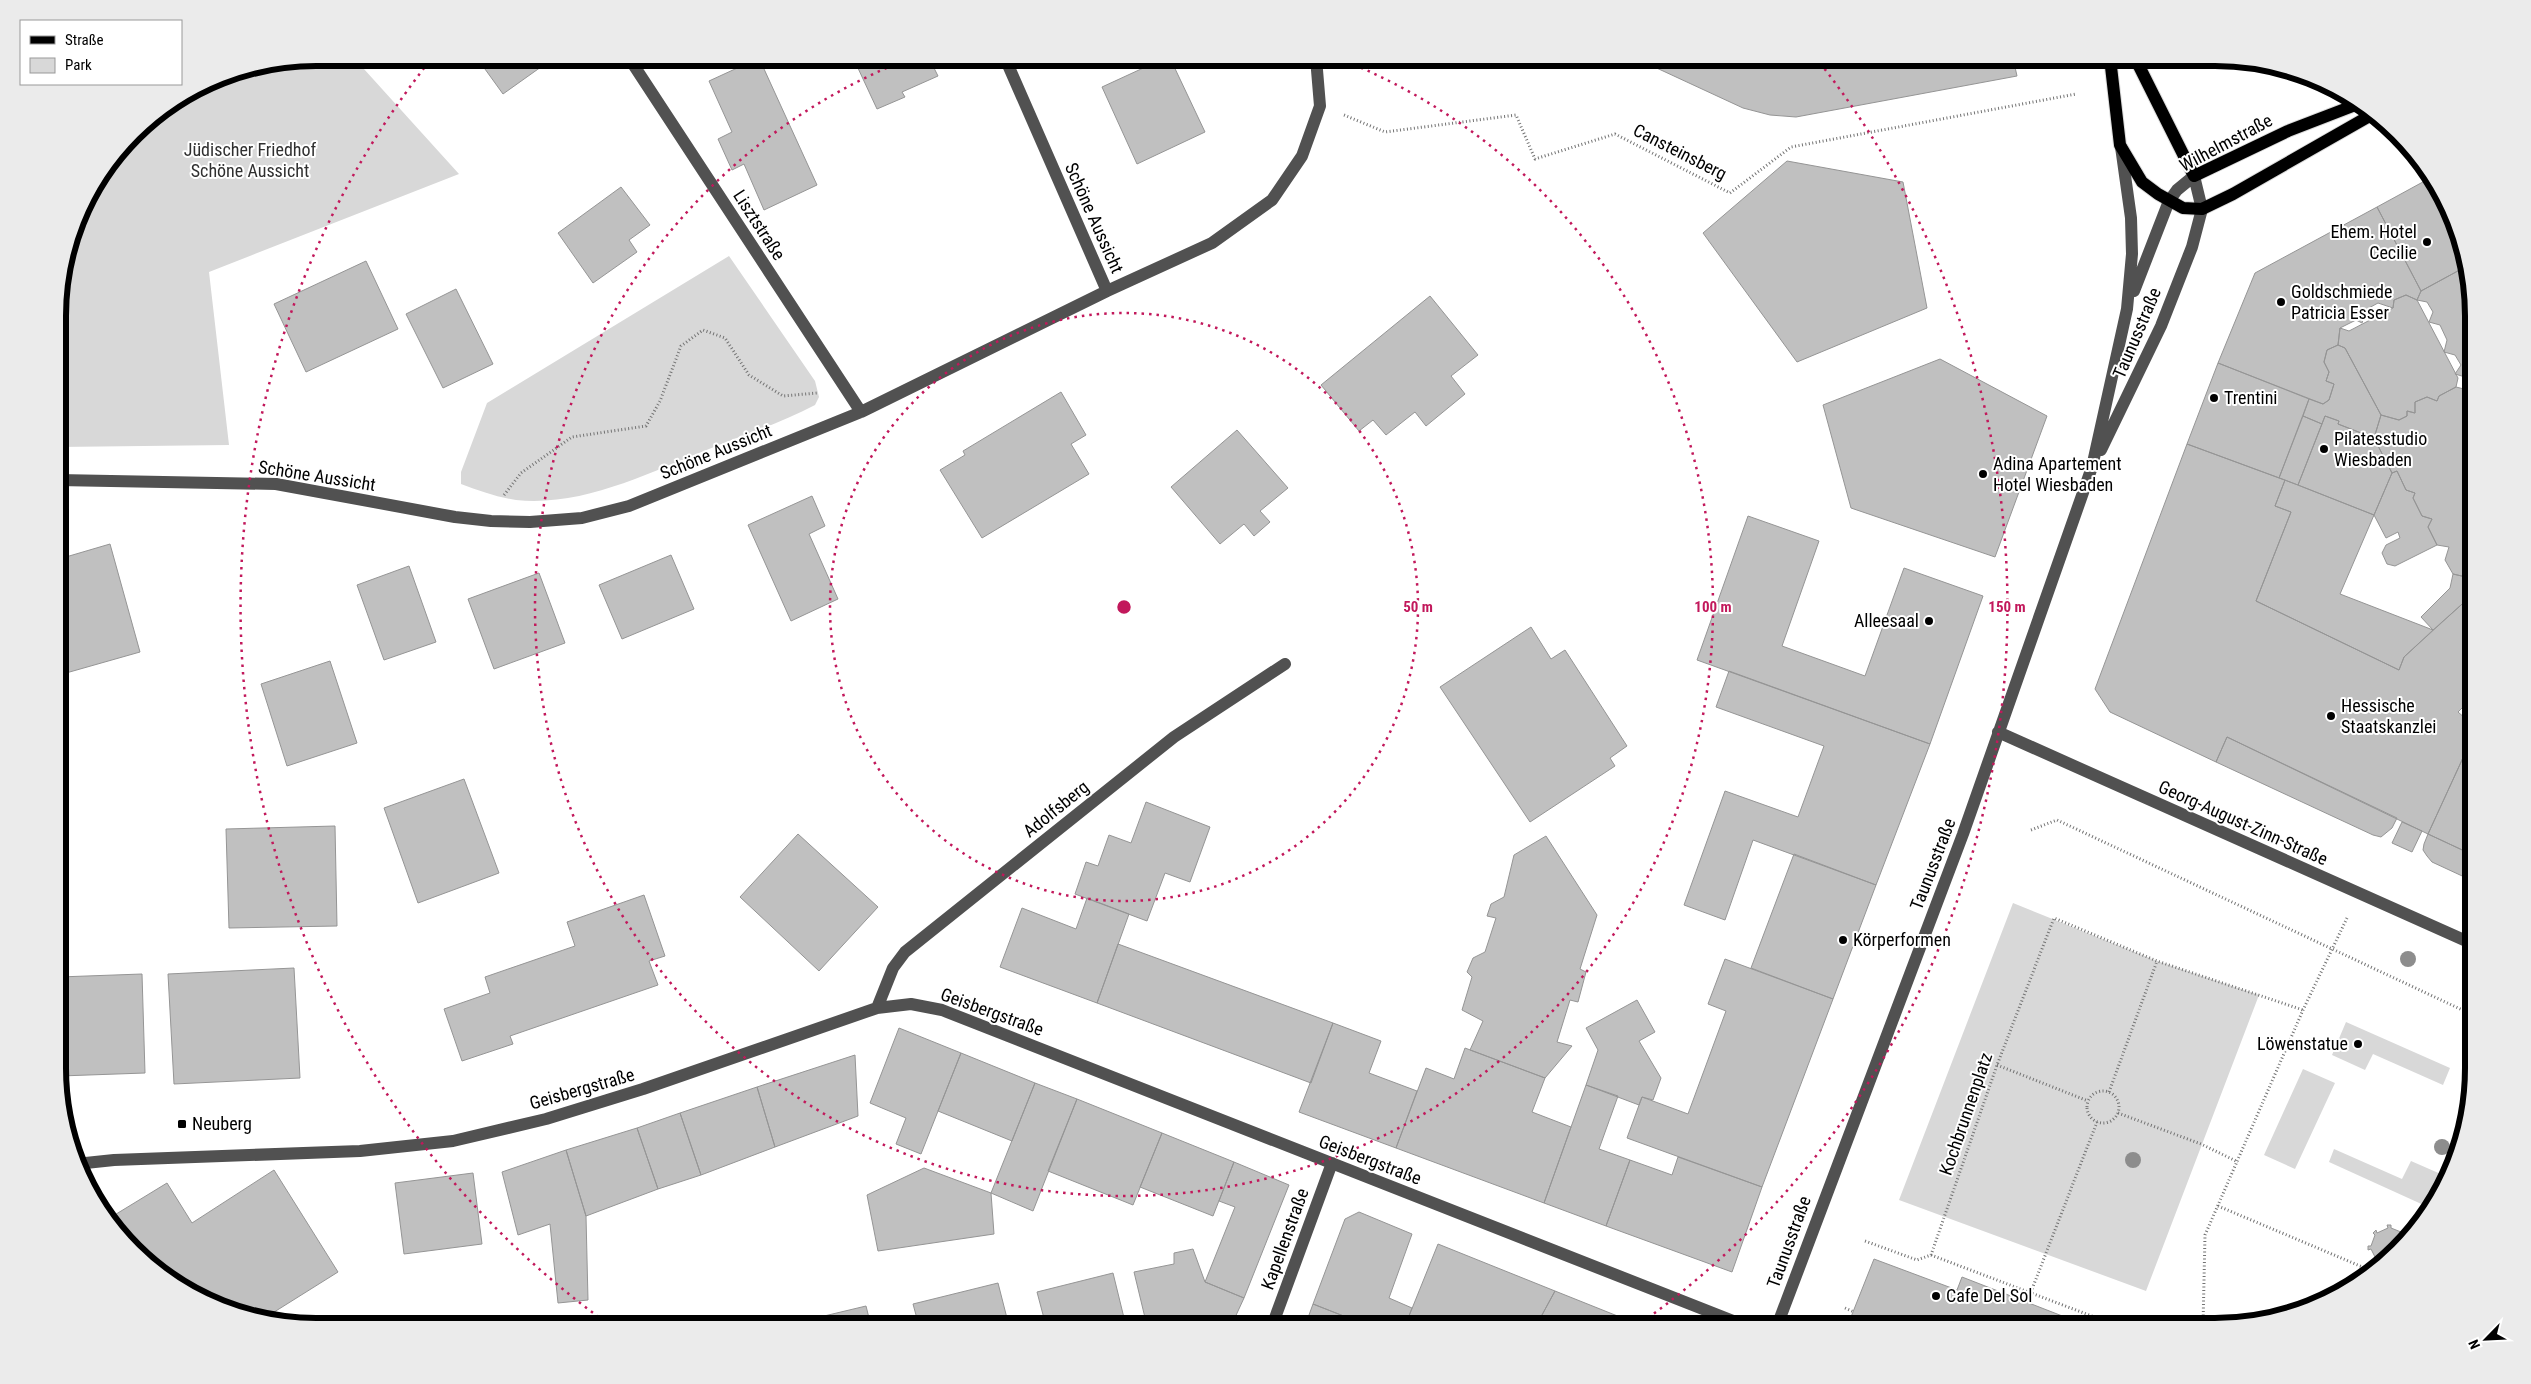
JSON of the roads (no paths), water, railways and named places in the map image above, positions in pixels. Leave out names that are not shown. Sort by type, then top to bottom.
[{"type":"main road","points":[[2111,66],[2120,145],[2142,182],[2169,201],[2183,208],[2202,209],[2256,182],[2367,118]]},
{"type":"main road","points":[[2139,66],[2194,176]]},
{"type":"main road","name":"Wilhelmstraße","points":[[2194,176],[2288,131],[2351,107]]},
{"type":"street","name":"Lisztstraße","points":[[634,66],[861,412]]},
{"type":"street","name":"Schöne Aussicht","points":[[66,480],[276,484],[455,518],[530,522],[582,518],[629,506],[861,412],[1106,291],[1008,66]]},
{"type":"street","points":[[1106,291],[1212,243],[1272,200],[1302,156],[1320,106],[1317,66]]},
{"type":"street","points":[[2120,145],[2130,218],[2132,254],[2127,309]]},
{"type":"street","points":[[2194,176],[2202,209]]},
{"type":"street","name":"Wilhelmstraße","points":[[2127,309],[2150,244],[2169,201],[2177,190],[2194,176]]},
{"type":"street","name":"Taunusstraße","points":[[1780,1318],[1963,834],[2092,467],[2161,326],[2192,247],[2202,209]]},
{"type":"street","name":"Taunusstraße","points":[[2092,467],[2127,309]]},
{"type":"street","name":"Adolfsberg","points":[[877,1008],[893,968],[905,952],[1174,737],[1285,664]]},
{"type":"street","name":"Georg-August-Zinn-Straße","points":[[1998,732],[2465,940]]},
{"type":"street","name":"Geisbergstraße","points":[[85,1163],[114,1160],[360,1151],[453,1140],[546,1119],[643,1089],[877,1008],[911,1004],[942,1010],[1726,1318]]},
{"type":"street","name":"Kapellenstraße","points":[[1275,1318],[1332,1163]]},
{"type":"place","name":"Ehem. Hotel Cecilie","points":[[2427,242]]},
{"type":"place","name":"Goldschmiede Patricia Esser","points":[[2281,302]]},
{"type":"place","name":"Trentini","points":[[2214,398]]},
{"type":"place","name":"Pilatesstudio Wiesbaden","points":[[2324,449]]},
{"type":"place","name":"Adina Apartement Hotel Wiesbaden","points":[[1983,474]]},
{"type":"place","name":"Alleesaal","points":[[1929,621]]},
{"type":"place","name":"Hessische Staatskanzlei","points":[[2331,716]]},
{"type":"place","name":"Körperformen","points":[[1843,940]]},
{"type":"place","name":"Löwenstatue","points":[[2358,1044]]},
{"type":"place","name":"Neuberg","points":[[182,1124]]},
{"type":"place","name":"Cafe Del Sol","points":[[1936,1296]]},
{"type":"park label","name":"Jüdischer Friedhof Schöne Aussicht","points":[[250,160]]}]
